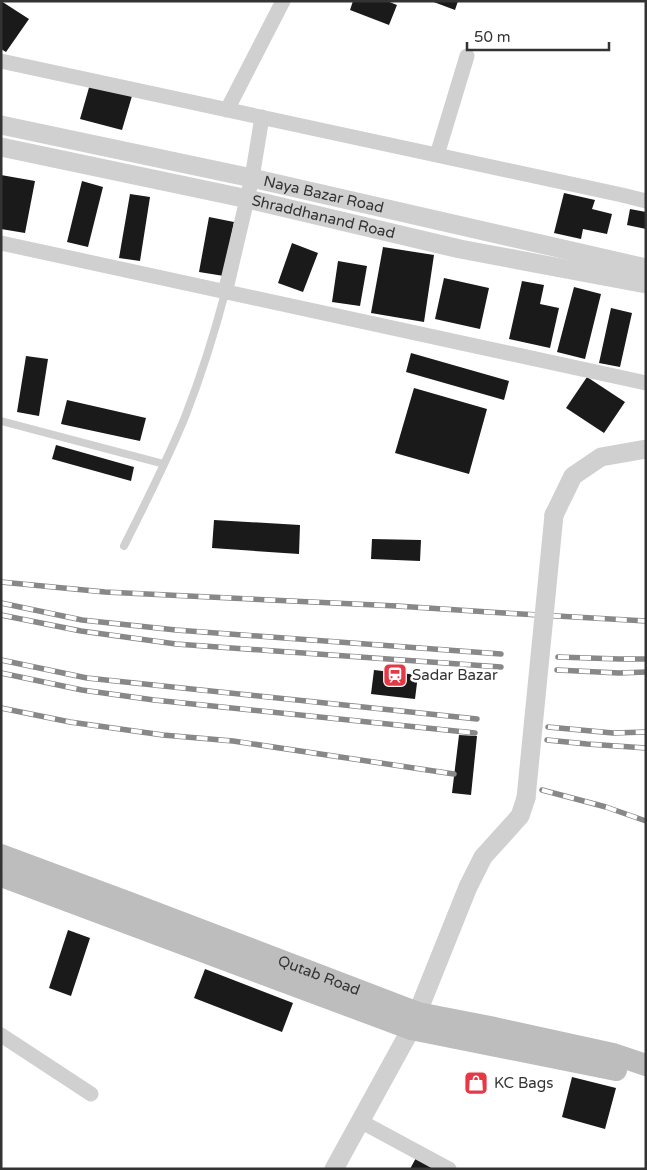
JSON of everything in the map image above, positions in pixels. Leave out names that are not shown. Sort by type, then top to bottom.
[{"type":"main road","name":"Qutab Road","points":[[1,856],[139,906],[415,1021],[490,1027],[613,1054],[646,1065]]},
{"type":"main road","name":"Qutab Road","points":[[1,876],[415,1021],[622,1072],[646,1080]]},
{"type":"street","points":[[227,110],[283,1]]},
{"type":"street","points":[[437,155],[467,56]]},
{"type":"street","points":[[1,61],[646,201]]},
{"type":"street","points":[[225,293],[248,199],[262,117]]},
{"type":"street","name":"Naya Bazar Road","points":[[1,125],[252,178],[646,268]]},
{"type":"street","name":"Shraddhanand Road","points":[[1,147],[248,199],[460,249],[646,284]]},
{"type":"street","points":[[1,243],[225,293],[572,366],[646,384]]},
{"type":"street","points":[[334,1169],[415,1021],[472,879],[483,857],[520,816],[526,798],[554,515],[573,476],[601,457],[646,448]]},
{"type":"street","points":[[1,1034],[91,1094]]},
{"type":"street","points":[[360,1121],[449,1169]]},
{"type":"lane","points":[[124,546],[184,418],[206,360],[225,293]]},
{"type":"lane","points":[[1,421],[164,464]]},
{"type":"building","points":[[1,1],[29,19],[6,52],[1,49]]},
{"type":"building","points":[[353,1],[387,1],[397,5],[389,25],[350,10]]},
{"type":"building","points":[[431,1],[458,1],[455,10]]},
{"type":"building","points":[[90,84],[132,96],[122,130],[80,119]]},
{"type":"building","points":[[1,175],[35,181],[25,233],[1,229]]},
{"type":"building","points":[[82,181],[103,187],[88,247],[67,242]]},
{"type":"building","points":[[564,193],[595,200],[592,209],[612,214],[607,234],[583,229],[581,239],[554,233]]},
{"type":"building","points":[[130,194],[150,197],[140,261],[119,258]]},
{"type":"building","points":[[630,209],[646,212],[646,229],[627,225]]},
{"type":"building","points":[[209,217],[234,222],[224,276],[199,272]]},
{"type":"building","points":[[292,243],[318,253],[303,292],[278,283]]},
{"type":"building","points":[[383,247],[434,255],[424,322],[371,313]]},
{"type":"building","points":[[338,261],[367,266],[360,306],[332,302]]},
{"type":"building","points":[[444,278],[489,288],[480,329],[435,319]]},
{"type":"building","points":[[522,281],[544,285],[540,304],[559,308],[550,348],[509,339]]},
{"type":"building","points":[[574,287],[601,294],[585,359],[557,352]]},
{"type":"building","points":[[611,308],[632,313],[620,367],[599,363]]},
{"type":"building","points":[[411,353],[509,381],[504,400],[406,372]]},
{"type":"building","points":[[26,356],[48,359],[39,416],[17,412]]},
{"type":"building","points":[[587,377],[625,402],[604,433],[566,408]]},
{"type":"building","points":[[414,388],[487,409],[469,474],[395,453]]},
{"type":"building","points":[[67,400],[146,418],[140,441],[61,424]]},
{"type":"building","points":[[56,445],[134,467],[131,481],[52,459]]},
{"type":"building","points":[[214,520],[300,525],[299,554],[212,548]]},
{"type":"building","points":[[372,539],[421,540],[420,561],[371,559]]},
{"type":"building","points":[[374,670],[418,675],[415,699],[371,694]]},
{"type":"building","points":[[459,735],[477,736],[471,795],[452,793]]},
{"type":"building","points":[[68,930],[90,938],[71,996],[49,988]]},
{"type":"building","points":[[205,969],[293,1003],[282,1032],[194,998]]},
{"type":"building","points":[[572,1077],[616,1088],[605,1129],[562,1117]]},
{"type":"building","points":[[417,1156],[440,1169],[410,1169]]},
{"type":"railway","points":[[1,582],[105,592],[397,606],[646,621]]},
{"type":"railway","points":[[1,603],[82,620],[176,630],[501,654]]},
{"type":"railway","points":[[1,615],[81,631],[176,644],[501,667]]},
{"type":"railway","points":[[558,657],[646,659]]},
{"type":"railway","points":[[1,660],[87,678],[477,719]]},
{"type":"railway","points":[[557,670],[619,673],[646,672]]},
{"type":"railway","points":[[1,673],[82,690],[154,700],[475,733]]},
{"type":"railway","points":[[1,708],[70,722],[163,735],[233,741],[454,774]]},
{"type":"railway","points":[[548,727],[613,733],[646,732]]},
{"type":"railway","points":[[547,740],[646,748]]},
{"type":"railway","points":[[542,790],[606,807],[646,821]]},
{"type":"place","name":"Sadar Bazar","points":[[395,675]]},
{"type":"place","name":"KC Bags","points":[[476,1083]]}]
